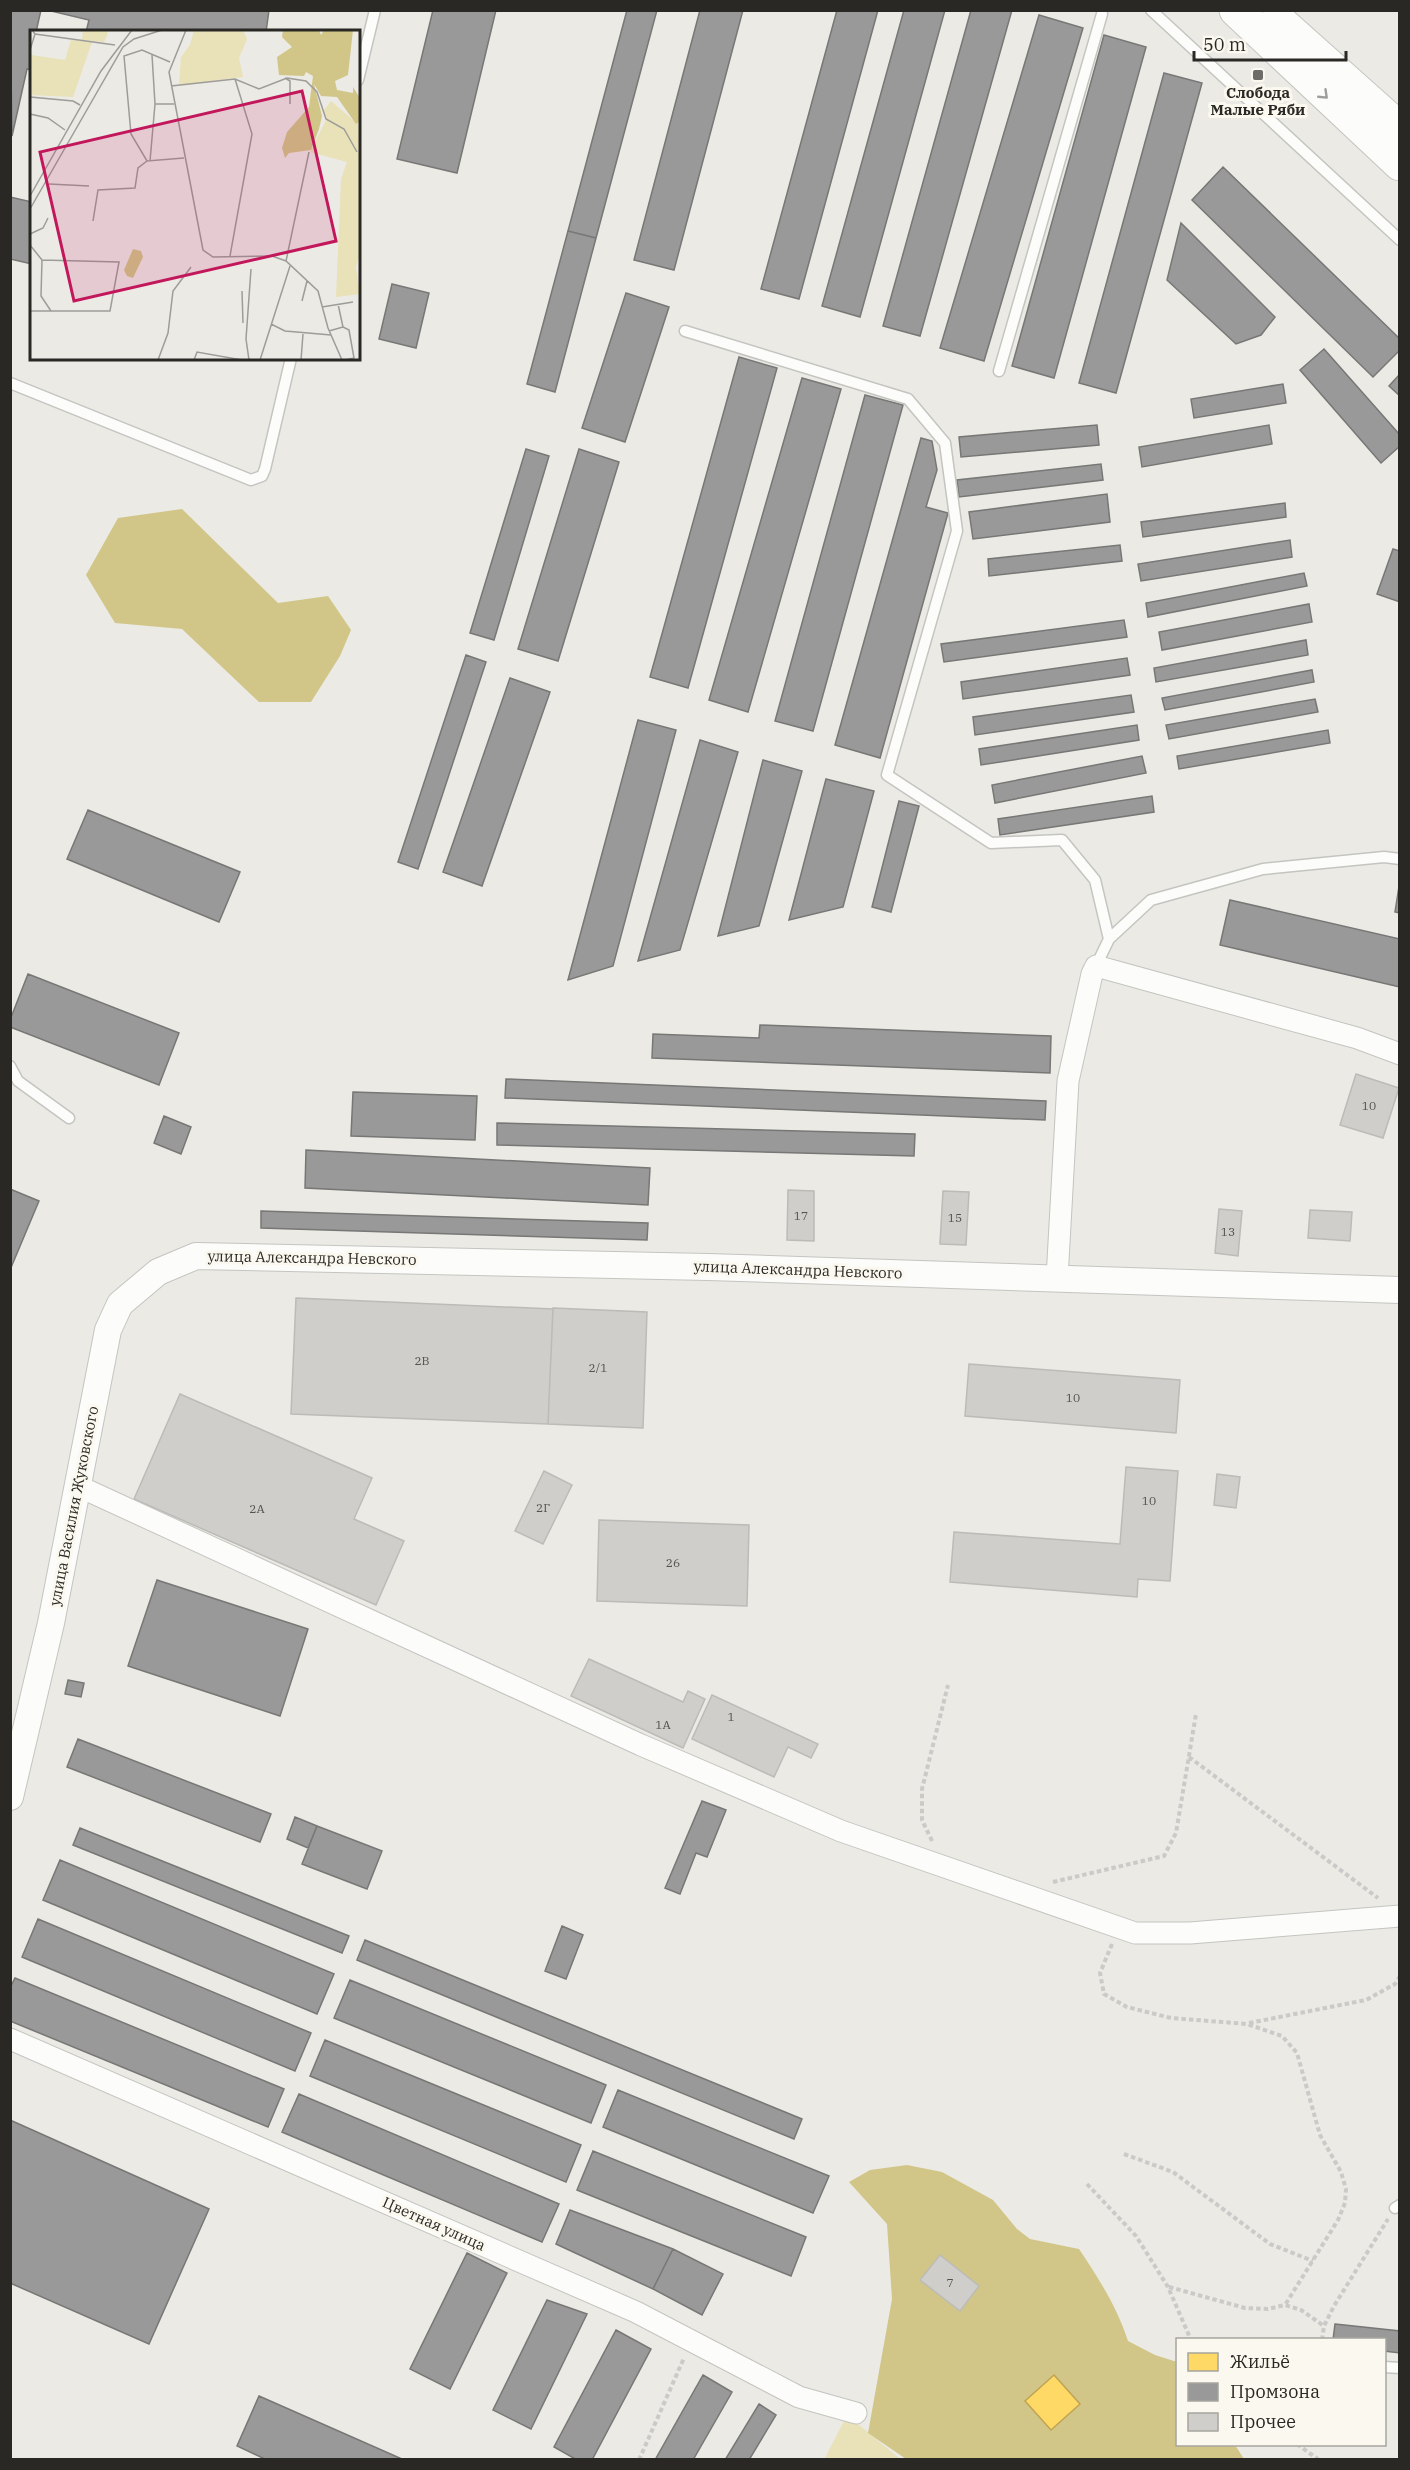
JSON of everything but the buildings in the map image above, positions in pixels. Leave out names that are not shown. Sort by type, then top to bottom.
[{"type":"highway","points":[[1236,10],[1400,164]]},
{"type":"highway","points":[[1268,10],[1400,129]]},
{"type":"street","points":[[1058,1279],[1068,1081],[1092,974],[1096,966],[1357,1038],[1400,1054]]},
{"type":"street","name":"улица Александра Невского","points":[[196,1256],[708,1267],[1400,1290]]},
{"type":"street","name":"улица Василия Жуковского","points":[[10,1797],[51,1623],[108,1330],[120,1304],[158,1272],[196,1256]]},
{"type":"street","points":[[78,1486],[641,1745],[841,1831],[1135,1933],[1190,1933],[1400,1916]]},
{"type":"street","name":"Цветная улица","points":[[10,2039],[636,2312],[799,2397],[856,2413]]},
{"type":"lane","points":[[360,72],[375,10]]},
{"type":"lane","points":[[1151,10],[1400,240]]},
{"type":"lane","points":[[999,371],[1101,14]]},
{"type":"lane","points":[[685,331],[908,399],[945,443],[957,531],[887,775],[991,843],[1062,840],[1095,880],[1109,939]]},
{"type":"lane","points":[[10,383],[251,480],[262,476],[265,469],[291,360]]},
{"type":"lane","points":[[1096,966],[1109,939],[1151,900],[1263,869],[1384,857],[1400,859]]},
{"type":"lane","points":[[10,1066],[18,1081],[69,1118]]},
{"type":"path","points":[[948,1685],[922,1789],[922,1821],[934,1843],[957,1871]]},
{"type":"path","points":[[1009,1889],[1068,1880],[1164,1856],[1176,1833],[1196,1714]]},
{"type":"path","points":[[1189,1757],[1380,1900]]},
{"type":"path","points":[[1119,1927],[1101,1973],[1104,1994],[1127,2007],[1171,2018],[1247,2024],[1282,2036],[1297,2053],[1320,2135],[1341,2172],[1346,2189],[1345,2203],[1338,2220],[1285,2305]]},
{"type":"path","points":[[1247,2024],[1366,2000],[1395,1984],[1400,1976]]},
{"type":"path","points":[[1124,2154],[1173,2172],[1270,2244],[1313,2261]]},
{"type":"path","points":[[1087,2184],[1136,2236],[1168,2287],[1190,2338]]},
{"type":"path","points":[[1322,2338],[1324,2325],[1397,2207]]},
{"type":"path","points":[[1168,2287],[1245,2308],[1268,2309],[1285,2305],[1301,2310],[1324,2325]]},
{"type":"path","points":[[639,2460],[692,2341]]},
{"type":"path","points":[[1298,2446],[1319,2460]]},
{"type":"shaded area","points":[[182,509],[278,603],[328,596],[351,630],[340,656],[311,702],[259,702],[182,629],[115,623],[86,575],[118,518]]},
{"type":"shaded area","points":[[907,2165],[942,2172],[993,2200],[1017,2229],[1030,2239],[1079,2249],[1113,2305],[1128,2341],[1155,2355],[1176,2362],[1176,2446],[1236,2446],[1244,2459],[906,2459],[868,2433],[892,2299],[887,2224],[849,2182],[870,2170]]},
{"type":"shaded area","points":[[847,2415],[900,2459],[824,2460]]},
{"type":"place","name":"Слобода Малые Ряби","points":[[1258,75]]}]
